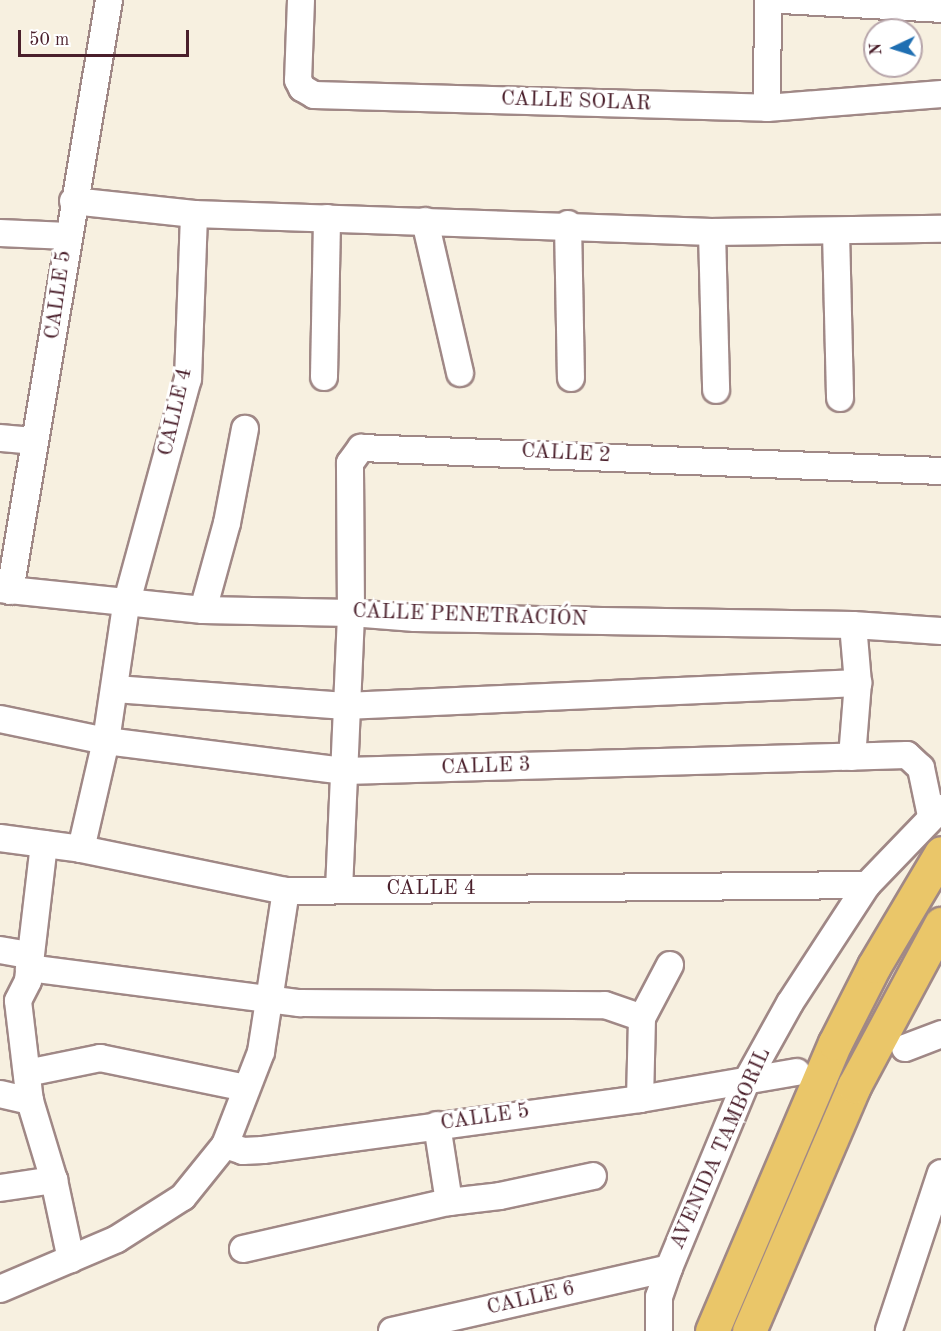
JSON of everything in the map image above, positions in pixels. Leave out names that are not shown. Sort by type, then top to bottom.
[{"type":"highway","points":[[712,1331],[835,1042],[874,966],[941,853]]},
{"type":"highway","points":[[749,1331],[854,1086],[941,924]]},
{"type":"street","name":"CALLE 5","points":[[5,590],[51,357],[68,236],[109,0]]},
{"type":"street","name":"CALLE SOLAR","points":[[301,0],[298,80],[306,92],[314,95],[767,108],[941,94]]},
{"type":"street","points":[[767,108],[768,0]]},
{"type":"street","points":[[782,0],[936,6]]},
{"type":"street","points":[[74,201],[194,214],[567,224],[712,232],[941,229]]},
{"type":"street","name":"CALLE 4","points":[[81,849],[106,741],[126,605],[188,379],[194,214]]},
{"type":"street","points":[[324,377],[327,218]]},
{"type":"street","points":[[425,221],[460,373]]},
{"type":"street","points":[[567,224],[571,378]]},
{"type":"street","points":[[712,232],[716,390]]},
{"type":"street","points":[[836,232],[840,398]]},
{"type":"street","points":[[0,233],[68,236]]},
{"type":"street","points":[[203,610],[227,524],[245,429]]},
{"type":"street","points":[[0,438],[34,441]]},
{"type":"street","name":"CALLE 2","points":[[351,613],[350,463],[361,448],[941,471]]},
{"type":"street","name":"CALLE PENETRACIÓN","points":[[5,590],[126,605],[203,610],[351,613],[415,618],[853,625],[941,631]]},
{"type":"street","points":[[339,890],[345,771],[345,706],[351,613]]},
{"type":"street","points":[[852,758],[858,683],[853,625]]},
{"type":"street","points":[[115,689],[345,706],[858,683]]},
{"type":"street","name":"CALLE 3","points":[[0,719],[106,741],[345,771],[907,755],[921,768],[936,812]]},
{"type":"street","name":"AVENIDA TAMBORIL","points":[[659,1331],[659,1298],[669,1268],[746,1082],[790,1003],[867,885],[936,812]]},
{"type":"street","name":"CALLE 4","points":[[0,838],[81,849],[286,891],[867,885]]},
{"type":"street","points":[[44,844],[29,962],[9,1003],[27,1073],[30,1101],[54,1180],[70,1259]]},
{"type":"street","points":[[0,1289],[117,1239],[183,1197],[225,1145],[261,1052],[286,891]]},
{"type":"street","points":[[0,950],[29,962],[271,999],[322,1003],[605,1005],[642,1018]]},
{"type":"street","points":[[640,1099],[642,1018],[670,965]]},
{"type":"street","points":[[905,1048],[941,1034]]},
{"type":"street","points":[[27,1073],[100,1058],[246,1088]]},
{"type":"street","name":"CALLE 5","points":[[225,1145],[243,1151],[263,1150],[640,1099],[746,1082],[797,1071]]},
{"type":"street","points":[[0,1094],[30,1101]]},
{"type":"street","points":[[437,1125],[449,1202]]},
{"type":"street","points":[[889,1330],[941,1173]]},
{"type":"street","points":[[243,1249],[449,1202],[500,1196],[593,1176]]},
{"type":"street","points":[[0,1188],[54,1180]]},
{"type":"street","name":"CALLE 6","points":[[392,1331],[669,1268]]}]
